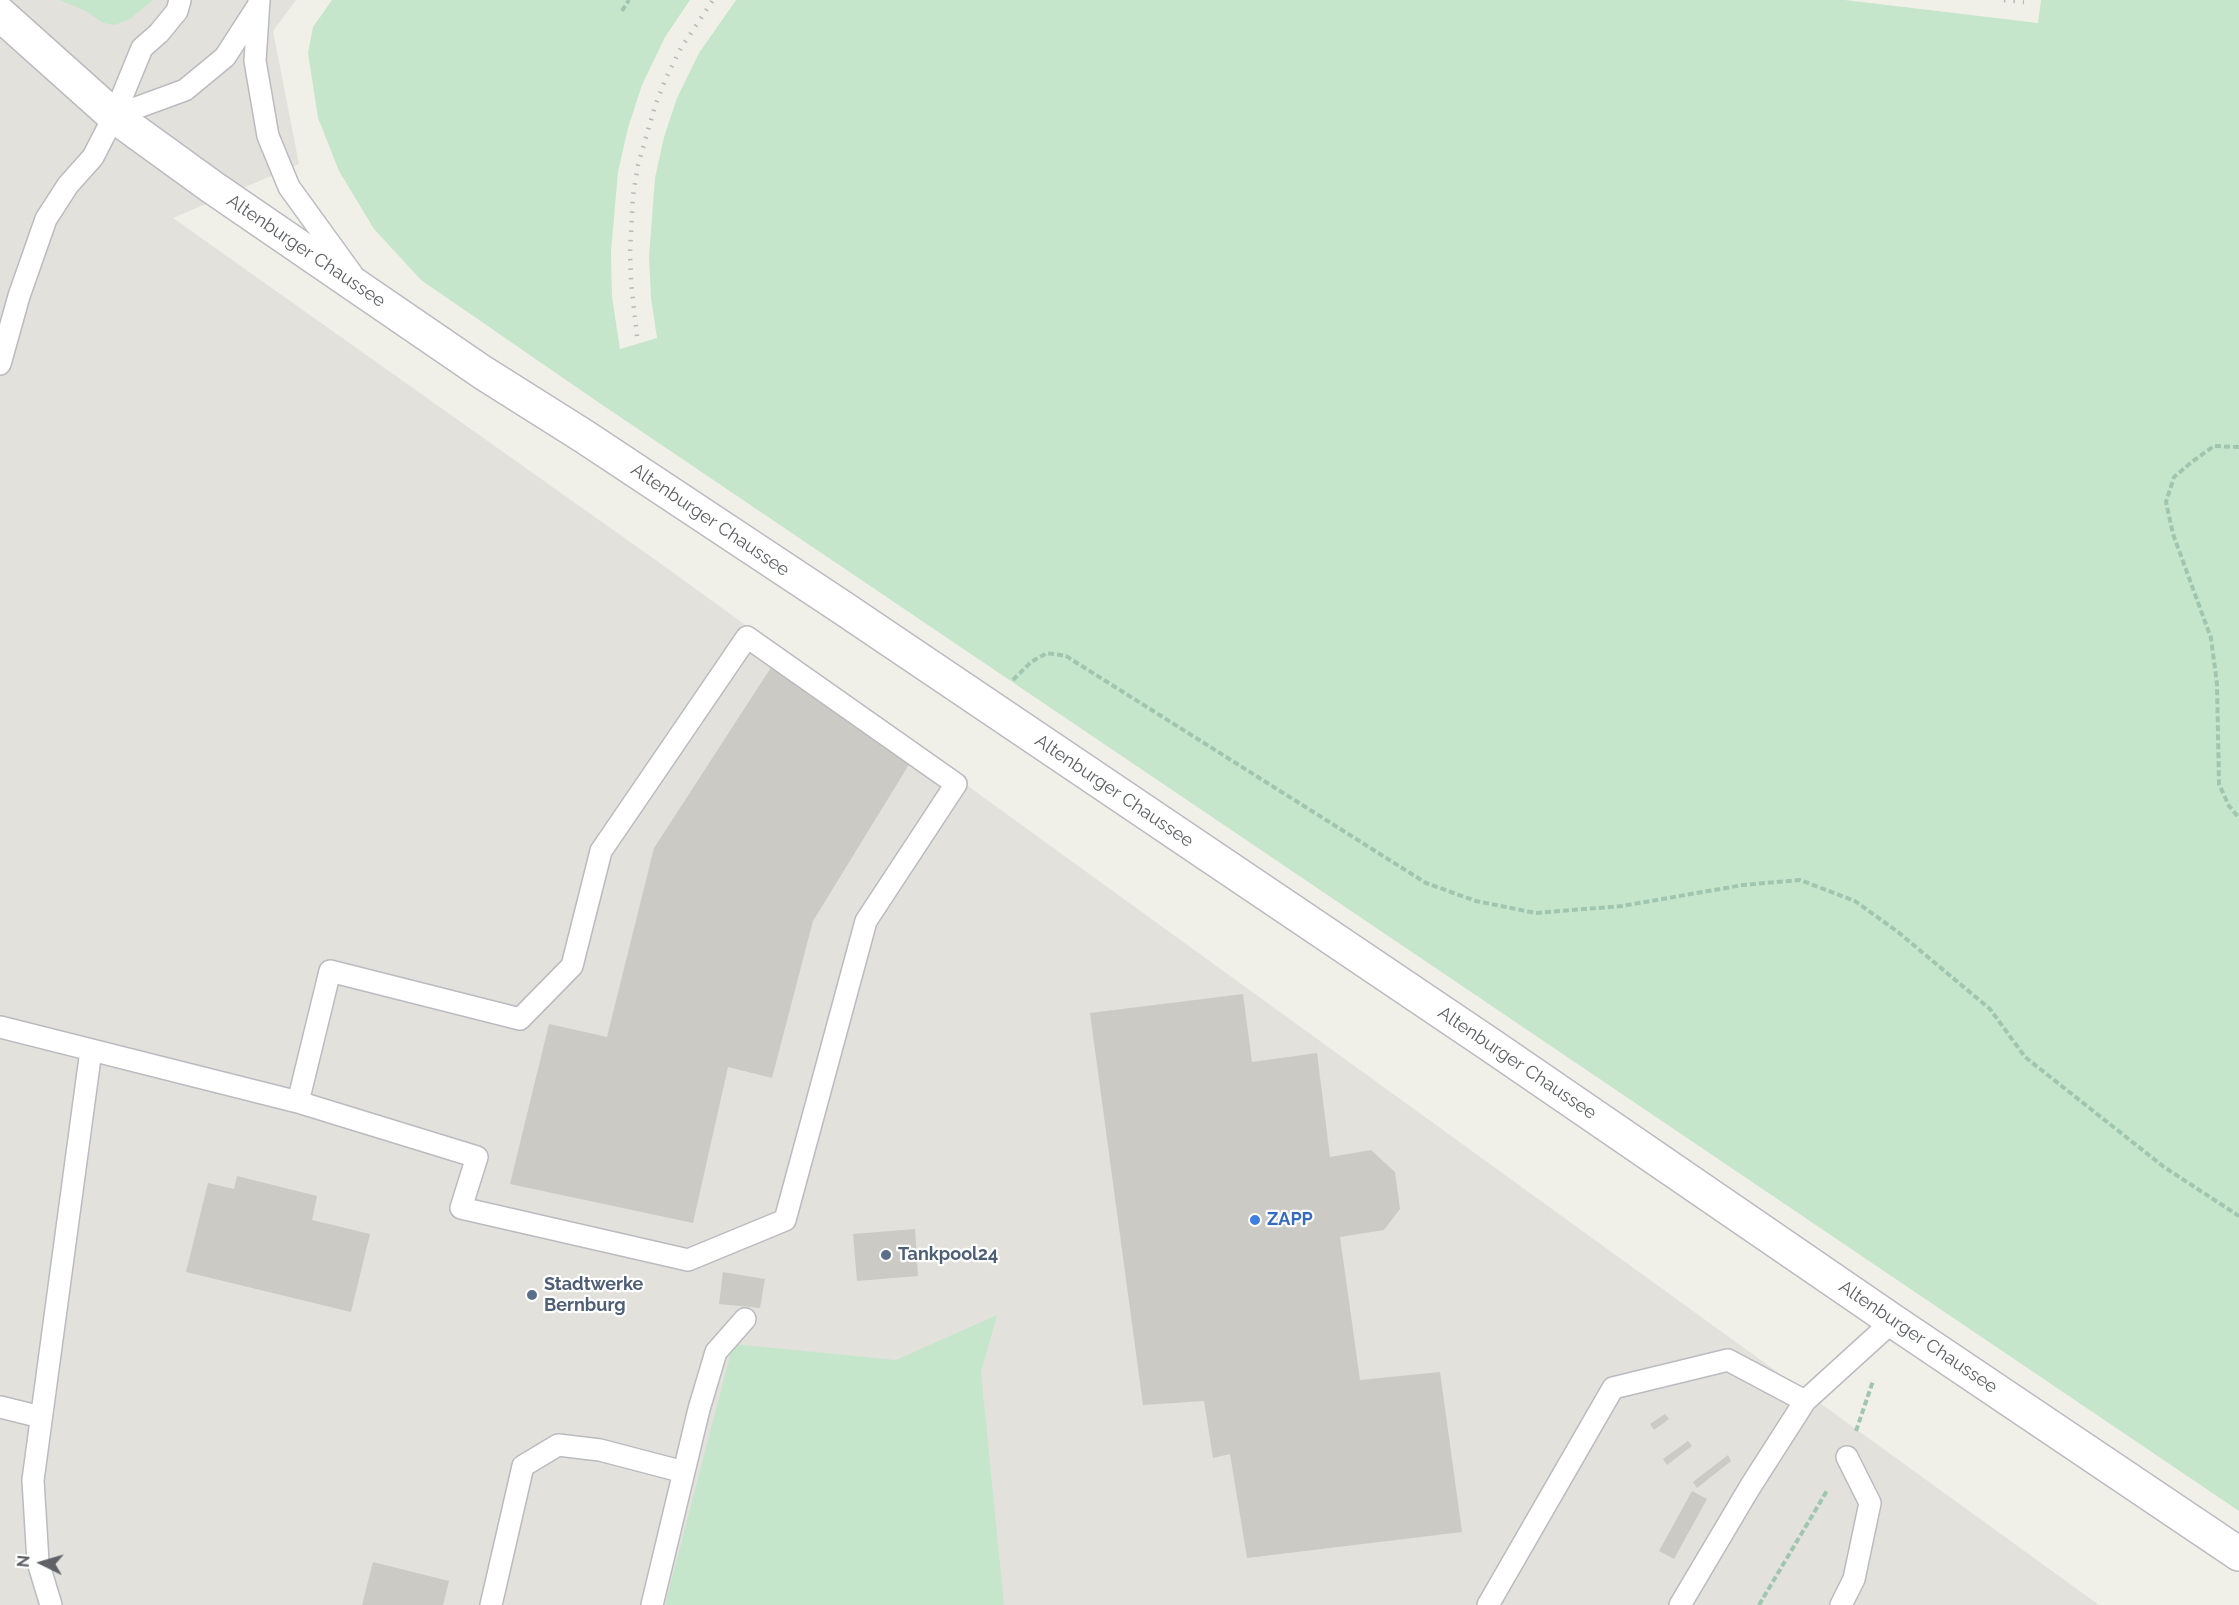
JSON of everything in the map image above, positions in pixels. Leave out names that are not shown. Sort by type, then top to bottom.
[{"type":"main road","name":"Altenburger Chaussee","points":[[0,14],[114,116],[367,294],[987,706],[2239,1554]]},
{"type":"lane","points":[[0,364],[19,296],[46,219],[68,184],[93,157],[114,116],[142,48],[177,11],[180,0]]},
{"type":"lane","points":[[114,116],[185,90],[225,57],[258,4]]},
{"type":"lane","points":[[258,4],[255,61],[268,136],[289,187],[367,294]]},
{"type":"lane","points":[[0,1027],[298,1102],[477,1157],[461,1208],[688,1260],[785,1220],[866,921],[956,784],[747,637],[601,852],[572,966],[520,1019],[330,971],[298,1102]]},
{"type":"lane","points":[[51,1605],[38,1562],[33,1480],[91,1050]]},
{"type":"lane","points":[[652,1605],[699,1409],[716,1352],[745,1319]]},
{"type":"lane","points":[[1680,1605],[1750,1487],[1805,1401],[1893,1321]]},
{"type":"lane","points":[[1488,1605],[1613,1388],[1728,1360],[1805,1401]]},
{"type":"lane","points":[[0,1407],[41,1417]]},
{"type":"lane","points":[[491,1605],[523,1467],[558,1445],[600,1450],[684,1472]]},
{"type":"lane","points":[[1841,1605],[1854,1579],[1870,1503],[1847,1457]]},
{"type":"path","points":[[622,11],[629,0]]},
{"type":"path","points":[[2239,447],[2214,446],[2193,461],[2174,477],[2166,502],[2173,534],[2211,638],[2217,684],[2219,784],[2229,806],[2239,818]]},
{"type":"path","points":[[987,706],[1031,662],[1047,653],[1066,656],[1426,883],[1476,902],[1536,913],[1622,906],[1743,885],[1800,880],[1855,901],[1898,932],[1990,1009],[2025,1057],[2164,1167],[2239,1216]]},
{"type":"shaded area","points":[[0,0],[296,0],[273,31],[299,164],[173,218],[657,561],[2099,1605],[0,1605]]},
{"type":"green space","points":[[59,0],[153,0],[130,19],[115,25],[103,23],[86,11]]},
{"type":"green space","points":[[332,0],[690,0],[665,37],[642,85],[628,128],[618,172],[611,252],[612,297],[620,349],[657,338],[651,298],[649,257],[655,178],[664,137],[677,98],[699,53],[736,0],[1845,0],[2038,23],[2041,0],[2239,0],[2239,1511],[595,400],[421,280],[374,229],[339,171],[318,118],[308,53],[313,27]]},
{"type":"green space","points":[[997,1315],[981,1372],[1004,1605],[665,1605],[733,1344],[896,1360]]},
{"type":"building","points":[[772,666],[913,758],[813,921],[772,1078],[728,1067],[693,1223],[510,1184],[549,1024],[607,1037],[654,848]]},
{"type":"building","name":"ZAPP","points":[[1243,994],[1252,1062],[1317,1053],[1330,1157],[1371,1150],[1395,1172],[1400,1209],[1384,1230],[1340,1237],[1360,1380],[1440,1372],[1462,1532],[1247,1558],[1230,1454],[1213,1458],[1204,1401],[1143,1405],[1090,1013]]},
{"type":"building","points":[[237,1176],[317,1196],[312,1220],[370,1234],[351,1312],[186,1272],[208,1183],[234,1189]]},
{"type":"building","name":"Tankpool24","points":[[915,1229],[918,1276],[857,1281],[853,1234]]},
{"type":"building","points":[[723,1272],[765,1279],[760,1308],[719,1304]]},
{"type":"building","points":[[1665,1414],[1669,1419],[1654,1430],[1650,1424]]},
{"type":"building","points":[[1688,1441],[1692,1446],[1667,1465],[1663,1459]]},
{"type":"building","points":[[1728,1455],[1731,1461],[1697,1488],[1693,1482]]},
{"type":"building","points":[[1692,1491],[1707,1499],[1674,1559],[1659,1551]]},
{"type":"building","points":[[373,1562],[449,1581],[443,1605],[362,1605]]},
{"type":"railway","points":[[637,336],[630,252],[633,196],[638,165],[655,106],[666,78],[681,48],[713,0]]},
{"type":"railway","points":[[2004,0],[2024,2]]},
{"type":"place","name":"ZAPP","points":[[1255,1220]]},
{"type":"place","name":"Tankpool24","points":[[886,1255]]},
{"type":"place","name":"Stadtwerke Bernburg","points":[[532,1295]]}]
